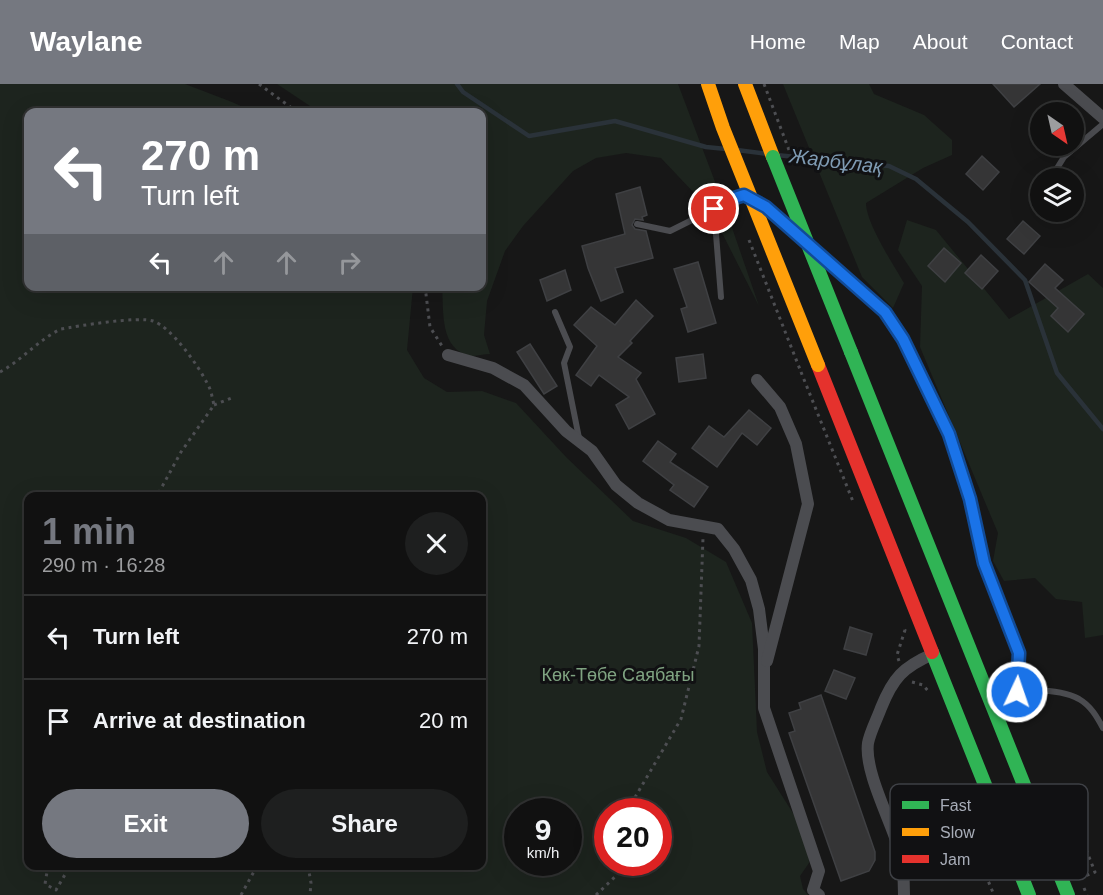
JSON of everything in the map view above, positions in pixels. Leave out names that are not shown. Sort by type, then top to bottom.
[{"type":"main road","points":[[708,84],[727,139],[985,784]]},
{"type":"main road","points":[[745,84],[1023,784]]},
{"type":"main road","points":[[1023,880],[1029,895]]},
{"type":"main road","points":[[1062,880],[1068,895]]},
{"type":"street","points":[[1064,84],[1103,118]]},
{"type":"street","points":[[448,355],[493,368],[524,385],[566,431],[592,451],[616,485],[639,503],[669,520],[718,530],[734,549],[751,580],[759,609],[764,670],[764,708],[819,871],[813,890],[819,895]]},
{"type":"street","points":[[757,380],[780,407],[796,444],[808,504],[764,670]]},
{"type":"street","points":[[890,823],[868,760],[868,742],[894,681],[910,666],[933,654]]},
{"type":"street","points":[[903,880],[904,895]]},
{"type":"lane","points":[[1057,168],[1064,157],[1103,124]]},
{"type":"lane","points":[[637,224],[670,231],[725,201],[744,195],[766,207],[885,312],[903,339],[949,434],[970,499],[984,563],[1019,653],[1017,692]]},
{"type":"lane","points":[[714,209],[721,297]]},
{"type":"lane","points":[[555,312],[570,347],[564,363],[580,442]]},
{"type":"lane","points":[[989,698],[1006,692],[1063,694],[1079,699],[1092,710],[1103,728]]},
{"type":"path","points":[[260,84],[292,108]]},
{"type":"path","points":[[426,291],[430,327],[448,355]]},
{"type":"path","points":[[0,372],[14,364],[50,334],[61,329],[140,319],[154,321],[172,336],[193,361],[208,384],[214,405]]},
{"type":"path","points":[[801,372],[857,512]]},
{"type":"path","points":[[159,492],[181,452],[214,405],[234,397]]},
{"type":"path","points":[[635,798],[681,719],[699,646],[704,527]]},
{"type":"path","points":[[897,655],[904,630],[900,619]]},
{"type":"path","points":[[908,682],[923,685],[933,700]]},
{"type":"path","points":[[1088,854],[1095,872],[1088,875]]},
{"type":"path","points":[[47,870],[45,884],[56,890],[68,870]]},
{"type":"path","points":[[241,895],[254,870]]},
{"type":"path","points":[[308,870],[310,895]]},
{"type":"path","points":[[596,895],[616,876]]},
{"type":"path","points":[[988,880],[994,895]]},
{"type":"green space","name":"Көк-Төбе Саябағы","points":[[0,84],[185,84],[245,108],[24,108],[24,291],[413,291],[407,350],[424,378],[447,392],[482,391],[516,403],[567,458],[633,521],[686,538],[726,562],[752,623],[757,732],[767,772],[803,829],[808,845],[809,863],[800,876],[803,889],[808,895],[0,895]]},
{"type":"green space","points":[[277,84],[678,84],[759,306],[718,225],[695,194],[661,158],[626,153],[596,158],[573,171],[523,226],[505,251],[487,301],[484,335],[490,354],[471,356],[461,352],[448,338],[442,291],[486,291],[486,108],[313,108]]},
{"type":"green space","points":[[783,84],[869,84],[874,94],[924,115],[952,140],[952,155],[923,168],[866,203],[875,232],[904,283],[893,308],[862,277]]},
{"type":"green space","points":[[907,220],[936,230],[1009,319],[1088,274],[1103,288],[1103,635],[1085,638],[1082,602],[1056,599],[1035,578],[1004,581],[993,561],[998,533],[920,347],[922,286],[898,250]]},
{"type":"building","points":[[993,84],[1040,84],[1014,107]]},
{"type":"building","points":[[982,156],[999,172],[983,190],[966,174]]},
{"type":"building","points":[[640,187],[647,215],[642,217],[643,220],[635,219],[632,225],[635,229],[646,231],[653,258],[615,268],[623,292],[601,301],[582,246],[625,234],[616,194]]},
{"type":"building","points":[[1023,221],[1040,236],[1024,254],[1007,239]]},
{"type":"building","points":[[944,248],[961,263],[945,282],[928,266]]},
{"type":"building","points":[[981,255],[998,271],[982,289],[965,273]]},
{"type":"building","points":[[698,262],[716,323],[688,332],[681,309],[687,307],[674,269]]},
{"type":"building","points":[[1045,264],[1063,280],[1055,288],[1084,314],[1068,332],[1051,316],[1058,308],[1029,282]]},
{"type":"building","points":[[565,270],[571,290],[547,301],[540,280]]},
{"type":"building","points":[[636,300],[653,316],[618,357],[641,373],[636,379],[655,414],[629,429],[616,405],[629,397],[599,375],[591,386],[576,375],[597,346],[574,325],[591,307],[615,325]]},
{"type":"building","points":[[530,344],[557,386],[544,394],[517,352]]},
{"type":"building","points":[[703,354],[706,378],[679,382],[676,358]]},
{"type":"building","points":[[749,410],[771,428],[757,445],[742,433],[717,467],[692,448],[709,426],[724,437]]},
{"type":"building","points":[[658,441],[676,454],[670,462],[708,487],[694,507],[670,490],[674,485],[643,461]]},
{"type":"building","points":[[850,627],[872,634],[866,655],[844,649]]},
{"type":"building","points":[[834,670],[855,678],[846,699],[825,691]]},
{"type":"building","points":[[821,695],[875,852],[875,860],[869,871],[841,881],[789,733],[795,731],[789,713],[801,709],[799,703]]},
{"type":"waterway","name":"Жарбұлақ","points":[[457,84],[463,92],[529,136],[615,121],[706,147],[726,149]]},
{"type":"waterway","name":"Жарбұлақ","points":[[737,150],[768,154]]},
{"type":"waterway","name":"Жарбұлақ","points":[[776,155],[889,166],[916,179],[968,222],[1025,280],[1057,373],[1103,429]]},
{"type":"traffic: fast","points":[[773,157],[851,352]]},
{"type":"traffic: fast","points":[[851,352],[1024,784]]},
{"type":"traffic: fast","points":[[932,652],[985,784]]},
{"type":"traffic: fast","points":[[1023,880],[1029,895]]},
{"type":"traffic: fast","points":[[1062,880],[1068,895]]},
{"type":"traffic: slow","points":[[708,84],[723,128],[818,365]]},
{"type":"traffic: slow","points":[[745,84],[773,157]]},
{"type":"traffic: jam","points":[[818,365],[932,652]]},
{"type":"route","points":[[714,209],[725,201],[744,195],[766,207],[885,312],[903,339],[949,434],[970,499],[984,563],[1019,653],[1017,692]]}]
